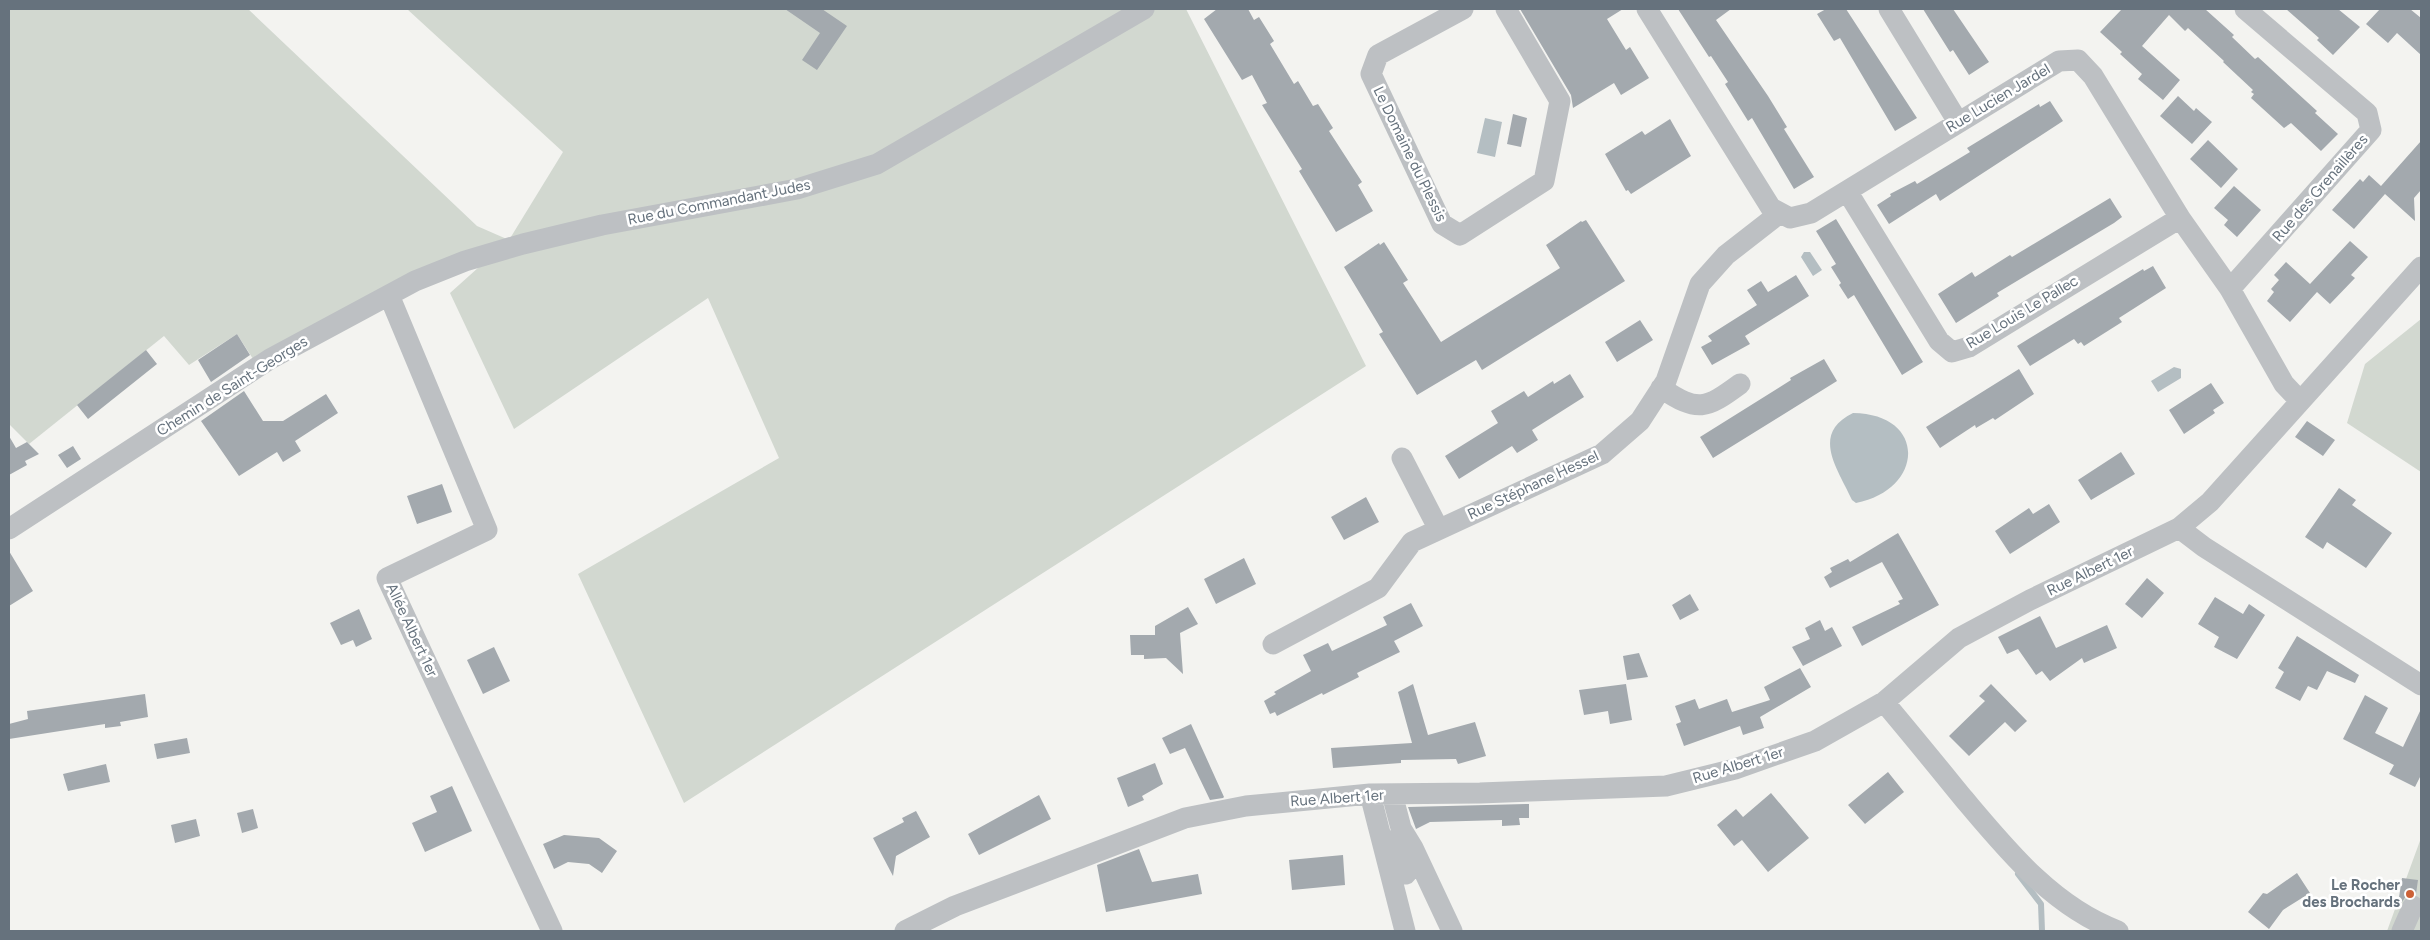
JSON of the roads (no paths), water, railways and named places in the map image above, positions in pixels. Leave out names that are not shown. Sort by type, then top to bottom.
[{"type":"street","name":"Rue du Commandant Judes","points":[[465,261],[602,225],[797,189],[877,164],[1144,9]]},
{"type":"street","name":"Le Domaine du Plessis","points":[[1463,9],[1378,55],[1371,74],[1442,224],[1460,235],[1544,182],[1560,101],[1506,9]]},
{"type":"street","points":[[1647,9],[1757,187],[1771,208],[1780,213]]},
{"type":"street","points":[[1889,9],[1958,122]]},
{"type":"street","name":"Rue des Grenaillères","points":[[2230,290],[2371,130],[2367,113],[2245,9]]},
{"type":"street","name":"Rue Lucien Jardel","points":[[1780,213],[1790,218],[1811,213],[2058,61],[2078,60],[2093,76],[2180,218],[2230,290],[2284,384],[2300,401]]},
{"type":"street","name":"Rue Louis Le Pallec","points":[[1847,191],[1940,341],[1952,352],[1969,347],[2180,218]]},
{"type":"street","name":"Rue Stéphane Hessel","points":[[1273,644],[1378,588],[1412,542],[1438,528],[1602,454],[1640,421],[1666,381],[1700,284],[1726,256],[1780,213]]},
{"type":"street","name":"Chemin de Saint-Georges","points":[[9,529],[270,359],[415,281],[465,261]]},
{"type":"street","name":"Rue Albert 1er","points":[[905,931],[955,906],[1185,818],[1246,806],[1370,794],[1480,793],[1666,786],[1735,769],[1815,741],[1884,702],[1959,638],[2030,600],[2178,528],[2210,502],[2421,267]]},
{"type":"street","name":"Allée Albert 1er","points":[[389,295],[487,530],[387,578],[552,931]]},
{"type":"street","points":[[1661,388],[1677,398],[1696,406],[1715,402],[1740,384]]},
{"type":"street","points":[[1402,458],[1438,528]]},
{"type":"street","points":[[2178,528],[2204,547],[2421,685]]},
{"type":"street","points":[[1884,702],[2014,858],[2051,891],[2088,918],[2118,931]]},
{"type":"street","points":[[1370,794],[1405,931]]},
{"type":"street","points":[[1392,794],[1401,828],[1413,848],[1452,931]]},
{"type":"street","points":[[1401,828],[1400,848],[1420,931]]},
{"type":"street","points":[[2402,931],[2413,906]]},
{"type":"waterway","points":[[2018,874],[2041,904],[2042,931]]},
{"type":"place","name":"Le Rocher des Brochards","points":[[2410,894]]}]
